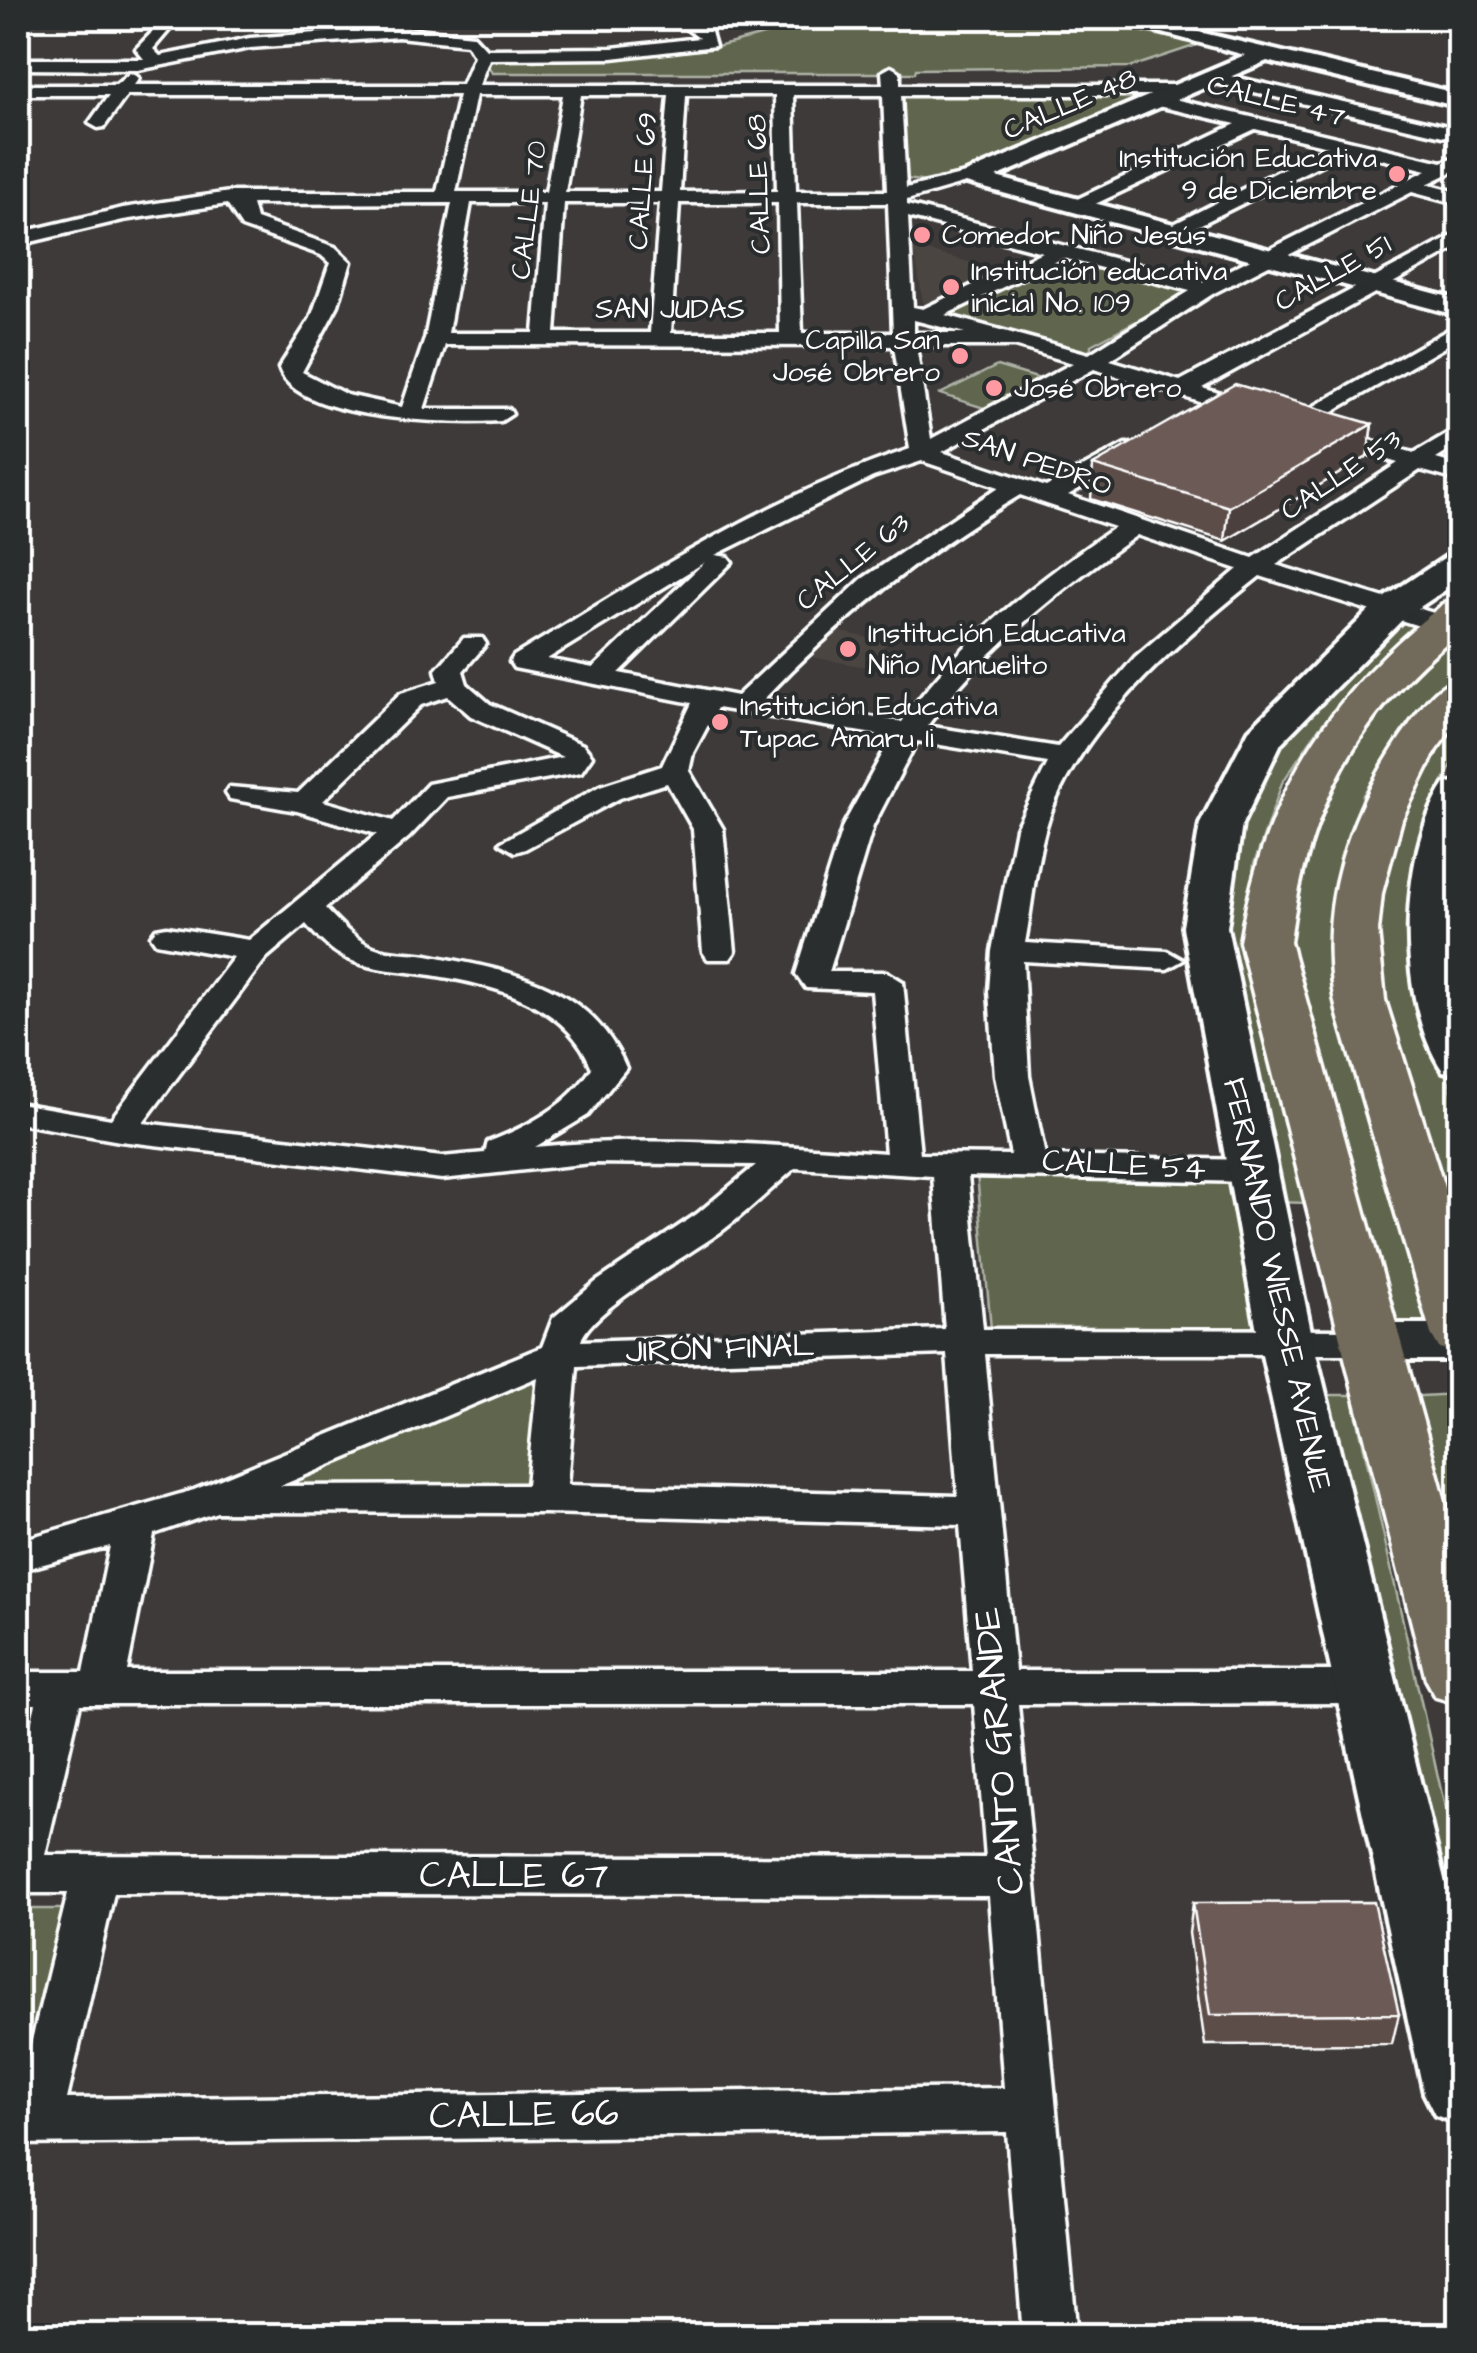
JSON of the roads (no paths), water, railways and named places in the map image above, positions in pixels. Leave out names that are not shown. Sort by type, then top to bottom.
[{"type":"main road","name":"FERNANDO WIESSE AVENUE","points":[[1460,564],[1431,615],[1328,744],[1294,815],[1264,942],[1274,992],[1372,1342],[1460,1680]]},
{"type":"main road","name":"FERNANDO WIESSE AVENUE","points":[[1431,615],[1264,738],[1221,824],[1204,928],[1286,1342],[1460,2093]]},
{"type":"main road","points":[[1460,690],[1436,715],[1396,775],[1384,804],[1360,894],[1354,966],[1460,1334]]},
{"type":"main road","points":[[1460,793],[1438,860],[1431,924],[1460,1061]]},
{"type":"main road","name":"JIRÓN FINAL","points":[[1372,1342],[1460,1342]]},
{"type":"street","points":[[18,64],[146,59],[250,43],[398,32],[468,39],[481,54],[612,53],[709,42],[703,30],[680,18]]},
{"type":"street","points":[[1117,18],[1460,98]]},
{"type":"street","points":[[98,123],[168,22]]},
{"type":"street","points":[[18,48],[146,59]]},
{"type":"street","points":[[411,414],[436,339],[469,88],[481,54]]},
{"type":"street","name":"CALLE 48","points":[[895,203],[974,178],[1265,54]]},
{"type":"street","name":"CALLE 47","points":[[1213,78],[1460,135]]},
{"type":"street","points":[[18,90],[784,88],[891,80],[1180,90]]},
{"type":"street","name":"SAN PEDRO","points":[[891,80],[895,203],[916,314],[904,341],[922,454],[1256,567],[1431,615]]},
{"type":"street","name":"CALLE 70","points":[[544,338],[555,197],[573,88]]},
{"type":"street","name":"CALLE 69","points":[[660,339],[678,88]]},
{"type":"street","name":"CALLE 68","points":[[784,88],[791,339]]},
{"type":"street","name":"CALLE 47","points":[[1155,100],[1343,146],[1452,164]]},
{"type":"street","points":[[1078,206],[1254,123]]},
{"type":"street","points":[[1173,232],[1343,146]]},
{"type":"street","name":"CALLE 51","points":[[798,501],[922,454],[1091,362],[1207,290],[1452,164]]},
{"type":"street","points":[[974,178],[1460,308]]},
{"type":"street","points":[[1410,186],[1460,199]]},
{"type":"street","points":[[18,239],[123,214],[230,198],[786,196],[895,203],[1207,290]]},
{"type":"street","points":[[230,198],[242,204],[242,218],[248,224],[328,251],[341,262],[333,298],[318,330],[290,368],[292,376],[346,400],[411,414],[502,414]]},
{"type":"street","name":"CALLE 51","points":[[1183,390],[1460,238]]},
{"type":"street","points":[[916,314],[1061,251]]},
{"type":"street","points":[[916,314],[1091,362],[1460,474]]},
{"type":"street","points":[[1294,424],[1460,329]]},
{"type":"street","name":"SAN JUDAS","points":[[436,339],[1014,340]]},
{"type":"street","points":[[1184,420],[1219,401]]},
{"type":"street","name":"CALLE 53","points":[[1065,757],[1144,663],[1256,567],[1460,433]]},
{"type":"street","points":[[1046,497],[1150,440]]},
{"type":"street","name":"CALLE 63","points":[[743,705],[845,602],[926,541],[1016,487]]},
{"type":"street","points":[[597,679],[708,570],[798,501]]},
{"type":"street","points":[[798,501],[718,543],[523,662],[743,705],[1065,757]]},
{"type":"street","points":[[904,1165],[886,982],[813,977],[845,860],[882,774],[908,732],[996,627],[1133,526]]},
{"type":"street","points":[[120,1131],[255,951],[399,831],[438,790],[571,766],[578,756],[567,746],[464,701],[450,686],[450,670],[474,644]]},
{"type":"street","points":[[305,802],[411,699],[450,686]]},
{"type":"street","points":[[708,698],[679,752],[674,771],[708,829],[719,952]]},
{"type":"street","name":"CALLE 54","points":[[1065,757],[1031,828],[1008,951],[1005,991],[1012,1076],[1030,1166],[1250,1170]]},
{"type":"street","points":[[515,843],[586,802],[674,771]]},
{"type":"street","points":[[240,793],[305,802],[320,811],[399,831]]},
{"type":"street","points":[[308,908],[328,931],[363,954],[496,980],[546,997],[604,1047],[609,1068],[597,1091],[563,1119],[520,1142],[442,1168]]},
{"type":"street","points":[[166,936],[255,951]]},
{"type":"street","points":[[1008,951],[1166,960]]},
{"type":"street","points":[[18,1114],[120,1131],[442,1168],[591,1152],[786,1156],[904,1165],[1030,1166]]},
{"type":"street","points":[[546,1499],[559,1354],[566,1327],[609,1290],[710,1222],[786,1156]]},
{"type":"street","name":"CANTO GRANDE","points":[[950,1166],[1050,2336]]},
{"type":"street","name":"JIRÓN FINAL","points":[[18,1556],[135,1525],[208,1500],[559,1354],[965,1340],[1372,1342]]},
{"type":"street","points":[[208,1500],[546,1499],[979,1511]]},
{"type":"street","points":[[18,1873],[135,1525]]},
{"type":"street","points":[[18,1688],[1367,1687]]},
{"type":"street","name":"CALLE 67","points":[[18,1873],[1011,1877]]},
{"type":"street","points":[[27,2122],[95,1876]]},
{"type":"street","name":"CALLE 66","points":[[27,2122],[1031,2110]]},
{"type":"place","name":"Institución Educativa 9 de Diciembre","points":[[1397,174]]},
{"type":"place","name":"Comedor Niño Jesús","points":[[922,235]]},
{"type":"place","name":"Institución educativa inicial No. 109","points":[[951,287]]},
{"type":"place","name":"Capilla San José Obrero","points":[[960,356]]},
{"type":"place","name":"José Obrero","points":[[994,388]]},
{"type":"place","name":"Institución Educativa Niño Manuelito","points":[[848,649]]},
{"type":"place","name":"Institución Educativa Tupac Amaru Ii","points":[[720,722]]}]
